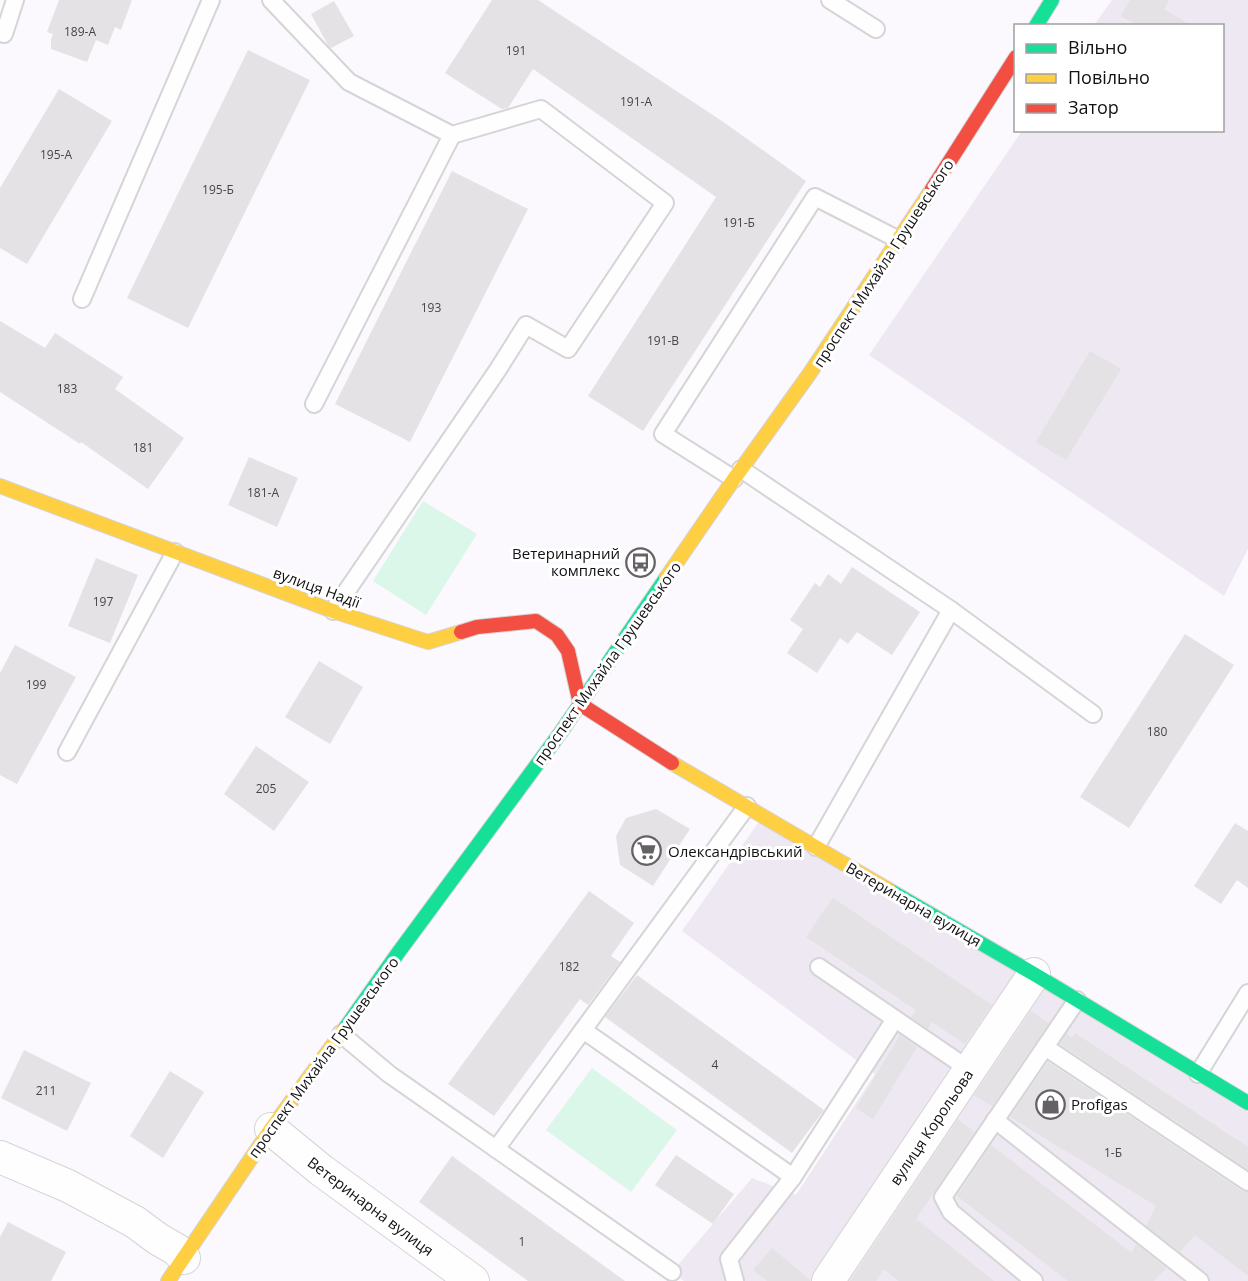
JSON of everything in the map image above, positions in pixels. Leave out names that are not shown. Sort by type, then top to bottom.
[{"type":"street","points":[[1037,24],[1053,0]]},
{"type":"street","name":"проспект Михайла Грушевського","points":[[176,1269],[270,1129],[561,732],[737,474],[810,373],[899,240],[1014,60]]},
{"type":"street","name":"вулиця Надії","points":[[0,486],[333,611],[428,642],[477,627],[536,621],[557,635],[568,651],[580,704]]},
{"type":"street","name":"Ветеринарна вулиця","points":[[580,704],[667,760],[1034,974],[1248,1103]]},
{"type":"street","name":"вулиця Корольова","points":[[828,1281],[1034,974]]},
{"type":"street","name":"Ветеринарна вулиця","points":[[270,1129],[321,1170],[473,1281]]},
{"type":"street","name":"проспект Михайла Грушевського","points":[[0,1157],[68,1186],[135,1222],[177,1250],[176,1269]]},
{"type":"lane","points":[[4,34],[15,0]]},
{"type":"lane","points":[[82,299],[211,0]]},
{"type":"lane","points":[[271,0],[349,82],[453,135],[541,109],[665,203],[568,349],[526,325],[333,611]]},
{"type":"lane","points":[[830,0],[876,29]]},
{"type":"lane","points":[[314,404],[453,135]]},
{"type":"lane","points":[[899,240],[815,197],[663,434],[737,474],[951,610],[1093,714]]},
{"type":"lane","points":[[67,752],[175,552]]},
{"type":"lane","points":[[816,847],[951,610]]},
{"type":"lane","points":[[496,1149],[747,806]]},
{"type":"lane","points":[[819,967],[969,1070]]},
{"type":"lane","points":[[1198,1074],[1248,993]]},
{"type":"lane","points":[[1034,1281],[951,1212],[943,1197],[1077,1000]]},
{"type":"lane","points":[[735,1281],[729,1259],[793,1178],[895,1019]]},
{"type":"lane","points":[[583,1030],[793,1178]]},
{"type":"lane","points":[[341,1034],[389,1074],[672,1272]]},
{"type":"lane","points":[[1045,1047],[1248,1182]]},
{"type":"lane","points":[[995,1120],[1200,1281]]},
{"type":"shaded area","points":[[1112,0],[1248,0],[1248,549],[1224,596],[869,355],[1021,132],[1224,132],[1224,24],[1095,24]]},
{"type":"shaded area","points":[[761,819],[1248,1112],[1248,1281],[684,1281],[672,1272],[752,1178],[796,1195],[875,1074],[682,931]]},
{"type":"green space","points":[[423,501],[477,534],[426,615],[373,581]]},
{"type":"green space","points":[[592,1068],[677,1130],[631,1192],[546,1130]]},
{"type":"building","points":[[59,0],[132,0],[121,30],[115,27],[108,45],[96,40],[87,62],[51,49],[53,34],[47,32]]},
{"type":"building","points":[[492,0],[538,0],[722,121],[806,181],[643,431],[588,396],[716,197],[533,69],[508,108],[502,109],[445,73]]},
{"type":"building","points":[[1130,0],[1169,0],[1164,9],[1189,24],[1135,24],[1121,16]]},
{"type":"building","points":[[334,1],[354,36],[331,48],[311,14]]},
{"type":"building","points":[[248,50],[310,80],[188,328],[127,298]]},
{"type":"building","points":[[59,89],[112,121],[27,264],[0,248],[0,188]]},
{"type":"building","points":[[452,171],[528,209],[410,442],[335,404]]},
{"type":"building","points":[[0,321],[45,348],[55,333],[123,377],[115,389],[184,438],[148,489],[81,442],[80,444],[0,392]]},
{"type":"building","points":[[1090,351],[1121,369],[1066,460],[1036,442]]},
{"type":"building","points":[[249,457],[298,478],[277,527],[228,505]]},
{"type":"building","points":[[96,558],[138,575],[110,643],[68,626]]},
{"type":"building","points":[[852,567],[920,612],[892,655],[857,632],[848,644],[840,638],[817,673],[787,653],[803,629],[790,620],[815,583],[820,587],[828,574],[841,584]]},
{"type":"building","points":[[1185,634],[1234,665],[1129,828],[1080,797]]},
{"type":"building","points":[[15,645],[76,677],[17,784],[0,775],[0,673]]},
{"type":"building","points":[[319,661],[363,687],[330,744],[285,717]]},
{"type":"building","points":[[256,746],[309,782],[274,831],[224,794]]},
{"type":"building","name":"Олександрівський","points":[[656,809],[690,829],[653,886],[620,865],[616,836],[626,818]]},
{"type":"building","points":[[1235,823],[1248,831],[1248,888],[1237,880],[1221,904],[1194,886]]},
{"type":"building","points":[[589,891],[634,923],[611,956],[620,962],[588,1005],[580,999],[494,1116],[448,1084]]},
{"type":"building","points":[[833,898],[992,1005],[965,1044],[932,1022],[928,1029],[911,1017],[916,1010],[806,937]]},
{"type":"building","points":[[637,975],[824,1110],[792,1153],[605,1017]]},
{"type":"building","points":[[1031,1011],[1049,1023],[992,1106],[974,1095]]},
{"type":"building","points":[[1075,1033],[1248,1147],[1248,1169],[1060,1044],[1066,1034],[1072,1038]]},
{"type":"building","points":[[900,1035],[917,1047],[873,1119],[856,1108]]},
{"type":"building","points":[[24,1050],[91,1083],[67,1131],[1,1098]]},
{"type":"building","points":[[1048,1062],[1242,1191],[1248,1192],[1248,1276],[1195,1235],[1180,1252],[1146,1226],[1156,1206],[1010,1117]]},
{"type":"building","points":[[170,1071],[204,1092],[163,1158],[130,1136]]},
{"type":"building","points":[[958,1119],[974,1132],[916,1219],[994,1281],[899,1281],[884,1269],[876,1281],[850,1281]]},
{"type":"building","points":[[991,1145],[1132,1253],[1136,1244],[1166,1268],[1154,1281],[1068,1281],[957,1196]]},
{"type":"building","points":[[676,1155],[734,1194],[713,1224],[655,1185]]},
{"type":"building","points":[[452,1156],[625,1281],[528,1281],[419,1202]]},
{"type":"building","points":[[8,1222],[66,1252],[51,1281],[0,1281],[0,1237]]},
{"type":"building","points":[[772,1248],[810,1281],[767,1281],[753,1270]]},
{"type":"traffic: fast","points":[[1037,24],[1052,0]]},
{"type":"traffic: fast","points":[[343,1031],[561,732],[666,578]]},
{"type":"traffic: fast","points":[[889,890],[1248,1103]]},
{"type":"traffic: slow","points":[[666,578],[810,373],[932,189]]},
{"type":"traffic: slow","points":[[0,486],[333,611],[428,642],[461,632]]},
{"type":"traffic: slow","points":[[672,763],[889,890]]},
{"type":"traffic: slow","points":[[168,1281],[271,1129],[343,1031]]},
{"type":"traffic: jam","points":[[932,189],[1014,60]]},
{"type":"traffic: jam","points":[[461,632],[477,627],[536,621],[557,635],[568,651],[580,704],[672,763]]},
{"type":"place","name":"Ветеринарний комплекс","points":[[641,562]]},
{"type":"place","name":"Олександрівський","points":[[647,851]]},
{"type":"place","name":"Profigas","points":[[1050,1104]]}]
